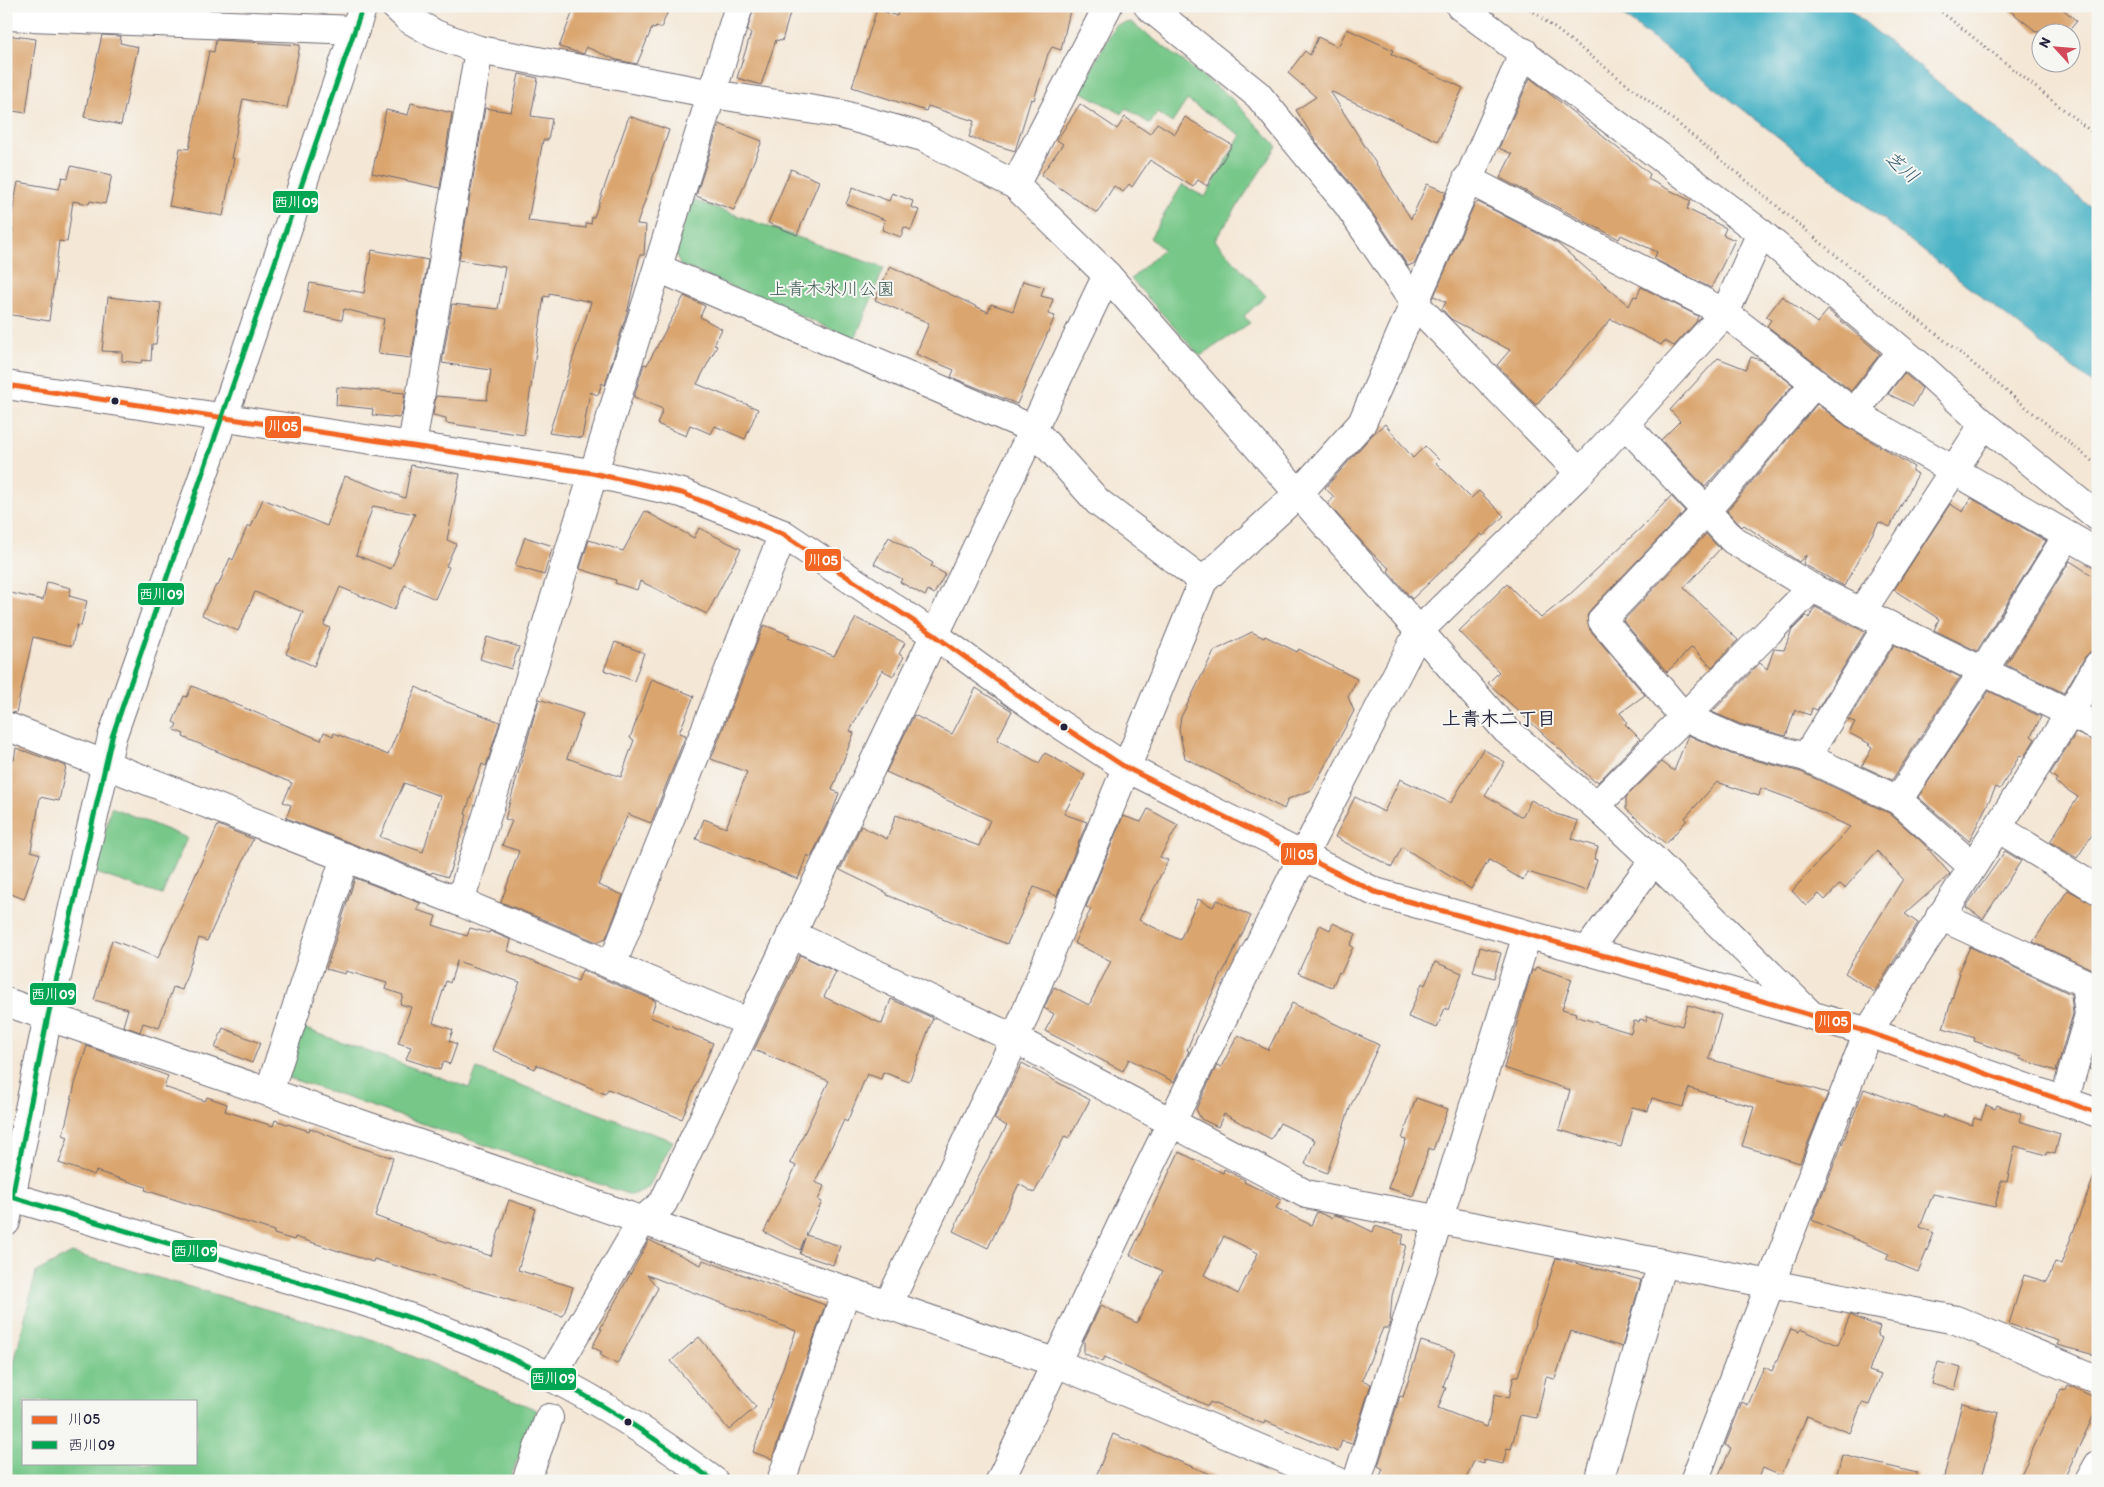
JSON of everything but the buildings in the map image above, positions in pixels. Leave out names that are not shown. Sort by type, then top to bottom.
[{"type":"street","points":[[395,6],[409,19],[436,34],[479,50],[713,94],[840,114],[924,137],[1015,185],[1107,275],[1506,730],[1596,806],[1654,860],[1812,1016]]},
{"type":"street","points":[[429,6],[436,34]]},
{"type":"street","points":[[460,902],[592,473],[713,94],[739,6]]},
{"type":"street","points":[[1015,185],[1108,6]]},
{"type":"street","points":[[1148,6],[1258,95],[1348,205],[1415,304],[1580,473]]},
{"type":"street","points":[[1460,6],[1524,52],[1760,233],[1902,351],[1984,424],[2098,517]]},
{"type":"street","points":[[6,16],[359,18],[224,416],[161,591],[104,764],[13,1163],[9,1209],[226,1259],[406,1316],[478,1344],[551,1377],[651,1437],[714,1481]]},
{"type":"street","points":[[412,445],[479,50]]},
{"type":"street","points":[[888,1305],[1015,1039],[1202,581],[1299,493],[1362,423],[1524,52]]},
{"type":"street","points":[[1467,179],[1725,313],[1814,384],[1854,413],[2098,553]]},
{"type":"street","points":[[1003,1478],[1054,1362],[1171,1121],[1303,856],[1419,631],[1580,473],[1626,425],[1725,313],[1760,233]]},
{"type":"street","points":[[658,268],[1033,429],[1098,502],[1202,581]]},
{"type":"street","points":[[551,1377],[642,1221],[663,1203],[933,634],[1107,275]]},
{"type":"street","points":[[1854,413],[1902,351]]},
{"type":"street","points":[[1814,384],[1706,511],[1602,620],[1683,716],[1735,739],[1806,756],[1898,800],[1972,866]]},
{"type":"street","points":[[6,385],[224,416],[592,473],[682,493],[783,534],[933,634],[1038,710],[1125,767],[1375,892],[1868,1032],[2098,1113]]},
{"type":"street","points":[[1862,611],[1984,424]]},
{"type":"street","points":[[1626,425],[1734,540],[1812,588],[2098,727]]},
{"type":"street","points":[[612,965],[783,534]]},
{"type":"street","points":[[1898,800],[1984,670],[2066,536]]},
{"type":"street","points":[[1596,806],[1683,716],[1812,588]]},
{"type":"street","points":[[1806,756],[1888,625]]},
{"type":"street","points":[[1694,1481],[1868,1032],[1940,916],[1998,828],[2098,665]]},
{"type":"street","points":[[6,726],[460,902],[748,1022]]},
{"type":"street","points":[[1998,828],[2094,880]]},
{"type":"street","points":[[269,1092],[345,857]]},
{"type":"street","points":[[1586,951],[1654,860]]},
{"type":"street","points":[[1940,916],[2085,983],[2093,1013],[2064,1101]]},
{"type":"street","points":[[791,934],[1015,1039],[1306,1194],[1438,1218],[1956,1320],[2098,1380]]},
{"type":"street","points":[[1357,1481],[1527,935]]},
{"type":"street","points":[[6,1002],[1054,1362],[1337,1481]]},
{"type":"street","points":[[1599,1481],[1662,1263]]},
{"type":"street","points":[[781,1481],[846,1291]]},
{"type":"street","points":[[526,1481],[549,1418]]},
{"type":"street","points":[[2090,1481],[2098,1465]]},
{"type":"path","points":[[1526,6],[1676,122],[1850,267],[1938,335],[2098,466]]},
{"type":"path","points":[[1934,6],[2098,138]]},
{"type":"green space","points":[[1131,22],[1230,97],[1277,146],[1215,240],[1266,296],[1244,316],[1250,323],[1200,356],[1131,279],[1163,249],[1150,238],[1182,185],[1205,197],[1241,135],[1187,100],[1172,123],[1157,113],[1150,124],[1126,108],[1122,114],[1080,91],[1115,25]]},
{"type":"green space","name":"上青木氷川公園","points":[[691,199],[884,268],[855,339],[680,265],[675,252]]},
{"type":"green space","points":[[111,807],[187,838],[162,895],[96,873]]},
{"type":"green space","points":[[303,1028],[469,1088],[477,1069],[673,1141],[648,1188],[631,1195],[286,1077]]},
{"type":"green space","points":[[72,1253],[377,1341],[537,1410],[509,1481],[6,1481],[6,1396],[36,1272]]},
{"type":"water","name":"芝川","points":[[1611,6],[1845,6],[2098,213],[2098,388]]},
{"type":"transit line","name":"西川09","points":[[12,1197],[48,1016],[112,737],[363,6]]},
{"type":"transit line","name":"川05","points":[[6,385],[592,473],[682,493],[783,534],[933,634],[1038,710],[1125,767],[1375,892],[1681,977],[1868,1032],[2098,1113]]},
{"type":"transit line","name":"西川09","points":[[12,1197],[330,1291],[397,1313],[496,1351],[577,1391],[647,1434],[714,1481]]},
{"type":"district","name":"上青木二丁目","points":[[1499,718]]}]
